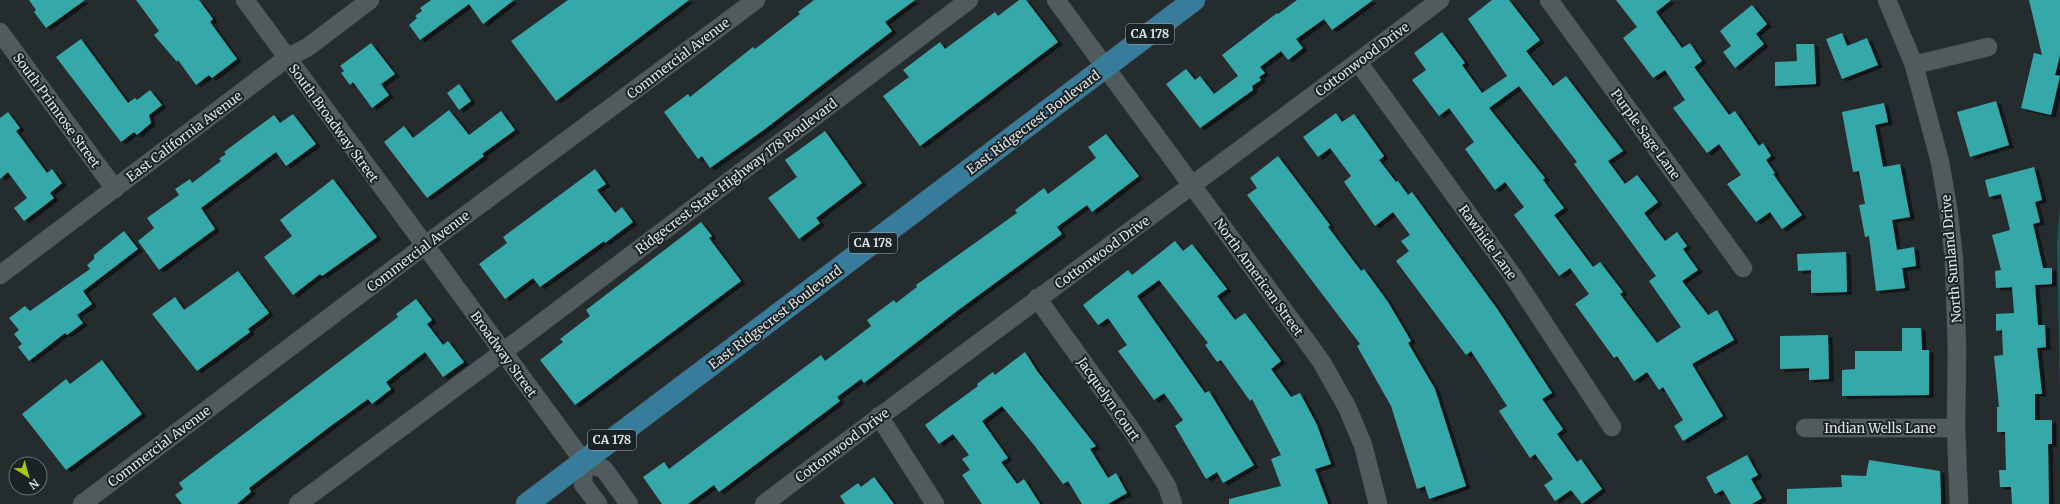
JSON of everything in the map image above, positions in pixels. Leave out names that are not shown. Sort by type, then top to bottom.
[{"type":"main road","name":"East Ridgecrest Boulevard","points":[[528,504],[1194,0]]},
{"type":"street","name":"South Broadway Street","points":[[245,0],[424,246]]},
{"type":"street","name":"East California Avenue","points":[[0,275],[287,58],[308,47],[370,0]]},
{"type":"street","name":"Commercial Avenue","points":[[82,504],[424,246],[756,0]]},
{"type":"street","name":"Ridgecrest State Highway 178 Boulevard","points":[[298,504],[503,352],[968,0]]},
{"type":"street","name":"North American Street","points":[[1056,0],[1321,361],[1347,407],[1363,445],[1378,504]]},
{"type":"street","name":"Cottonwood Drive","points":[[764,504],[1037,298],[1193,185],[1440,0]]},
{"type":"street","name":"Purple Sage Lane","points":[[1549,0],[1743,268]]},
{"type":"street","name":"North Sunland Drive","points":[[1887,0],[1914,65],[1940,162],[1949,214],[1954,260],[1958,349],[1956,428],[1959,504]]},
{"type":"street","name":"South Primrose Street","points":[[0,32],[115,189]]},
{"type":"street","points":[[1914,65],[1988,47]]},
{"type":"street","name":"Rawhide Lane","points":[[1358,62],[1513,276],[1612,427]]},
{"type":"street","name":"Broadway Street","points":[[424,246],[584,462]]},
{"type":"street","name":"Jacquelyn Court","points":[[1037,298],[1133,432],[1167,486],[1173,504]]},
{"type":"street","points":[[880,416],[934,504]]},
{"type":"street","name":"Indian Wells Lane","points":[[1805,428],[1956,428]]},
{"type":"street","points":[[598,504],[583,484],[584,462],[604,469],[629,504]]},
{"type":"shaded area","points":[[2060,206],[2060,395],[2057,242]]},
{"type":"building","points":[[29,0],[85,0],[46,28],[34,12],[36,10]]},
{"type":"building","points":[[136,0],[199,0],[213,19],[210,22],[237,59],[212,78],[209,75],[196,85],[178,60],[177,62],[154,35],[159,31]]},
{"type":"building","points":[[431,0],[514,0],[483,24],[469,4],[420,40],[409,25],[417,18],[415,16],[422,11],[420,8]]},
{"type":"building","points":[[568,0],[689,0],[556,101],[511,41]]},
{"type":"building","points":[[814,0],[915,0],[885,22],[892,31],[765,129],[710,168],[702,156],[698,159],[664,112],[688,94],[690,97],[753,47],[755,49],[800,14],[798,12]]},
{"type":"building","points":[[1019,0],[1026,0],[1058,42],[920,146],[883,96],[909,77],[903,70],[940,42],[945,49],[995,12],[998,16]]},
{"type":"building","points":[[1297,0],[1373,0],[1332,30],[1324,19],[1296,39],[1303,48],[1288,60],[1281,51],[1260,67],[1265,73],[1259,77],[1261,80],[1252,86],[1253,90],[1200,128],[1166,84],[1186,69],[1195,80],[1200,76],[1214,94],[1238,76],[1222,55],[1277,13],[1278,14]]},
{"type":"building","points":[[1492,0],[1509,0],[1540,40],[1526,51],[1553,86],[1566,76],[1623,151],[1608,161],[1625,184],[1637,175],[1658,202],[1644,213],[1665,241],[1677,232],[1687,246],[1683,249],[1698,270],[1682,281],[1708,315],[1717,310],[1734,340],[1692,364],[1723,416],[1683,441],[1674,426],[1683,420],[1663,387],[1659,390],[1647,372],[1634,381],[1617,356],[1614,358],[1575,304],[1589,294],[1570,268],[1559,276],[1514,215],[1524,207],[1505,182],[1495,190],[1465,149],[1474,142],[1449,108],[1439,116],[1412,80],[1426,70],[1414,53],[1442,32],[1465,63],[1462,65],[1482,93],[1507,76],[1468,19]],"holes":[[[1519,86],[1577,162],[1574,164],[1656,276],[1649,281],[1681,327],[1657,343],[1620,294],[1623,292],[1600,262],[1593,267],[1554,215],[1564,208],[1543,180],[1545,178],[1489,108]]]},
{"type":"building","points":[[1616,0],[1671,0],[1656,12],[1682,48],[1690,43],[1702,61],[1694,67],[1729,115],[1735,111],[1759,146],[1763,143],[1771,156],[1766,160],[1775,173],[1773,174],[1802,215],[1782,229],[1770,212],[1756,222],[1727,184],[1741,175],[1719,144],[1707,153],[1673,108],[1685,100],[1665,70],[1653,78],[1623,38],[1637,27]]},
{"type":"building","points":[[2029,0],[2060,0],[2060,55],[2055,75],[2060,76],[2051,115],[2021,108],[2034,53],[2042,55]]},
{"type":"building","points":[[1752,5],[1767,24],[1756,34],[1764,44],[1735,68],[1723,52],[1731,46],[1720,31]]},
{"type":"building","points":[[1842,33],[1847,46],[1867,38],[1878,65],[1842,79],[1826,39]]},
{"type":"building","points":[[81,39],[128,103],[135,98],[137,100],[150,90],[162,105],[149,115],[151,123],[137,135],[134,132],[121,142],[56,57]]},
{"type":"building","points":[[371,43],[395,74],[381,84],[389,95],[372,108],[353,82],[350,85],[341,73],[344,71],[340,66]]},
{"type":"building","points":[[1796,44],[1814,44],[1816,84],[1775,86],[1775,62],[1797,61]]},
{"type":"building","points":[[459,84],[471,101],[459,110],[447,93]]},
{"type":"building","points":[[1996,101],[2009,145],[1970,157],[1957,112]]},
{"type":"building","points":[[1884,103],[1888,122],[1875,125],[1883,167],[1900,164],[1910,217],[1892,220],[1897,250],[1914,247],[1916,266],[1902,268],[1905,288],[1876,291],[1869,236],[1865,237],[1859,205],[1865,204],[1859,171],[1853,172],[1842,112]]},
{"type":"building","points":[[449,110],[469,135],[501,111],[515,130],[482,154],[484,156],[427,198],[384,142],[404,126],[413,138]]},
{"type":"building","points":[[8,112],[20,128],[16,131],[47,173],[52,169],[62,183],[50,193],[54,198],[24,221],[14,208],[27,198],[8,172],[0,179],[0,118]]},
{"type":"building","points":[[1336,113],[1342,122],[1354,114],[1384,156],[1379,160],[1396,182],[1398,181],[1408,195],[1412,192],[1498,310],[1552,393],[1542,399],[1563,429],[1557,434],[1577,462],[1581,459],[1602,489],[1582,504],[1571,490],[1555,501],[1544,485],[1553,479],[1535,454],[1530,458],[1499,411],[1507,406],[1471,351],[1466,355],[1396,261],[1409,251],[1401,241],[1410,235],[1393,212],[1375,226],[1344,182],[1351,176],[1330,148],[1318,157],[1303,137]]},
{"type":"building","points":[[293,114],[316,144],[286,166],[276,152],[201,208],[215,229],[159,270],[138,241],[154,228],[147,218],[179,195],[175,189],[190,179],[192,183],[221,161],[219,159],[226,154],[224,152],[274,115],[280,123]]},
{"type":"building","points":[[825,131],[862,183],[816,218],[820,223],[799,239],[768,198],[797,177],[785,160]]},
{"type":"building","points":[[1106,134],[1139,176],[1092,212],[1087,205],[1057,227],[1062,234],[957,311],[864,383],[861,379],[837,397],[840,401],[719,492],[714,485],[688,504],[662,504],[643,477],[664,462],[669,469],[821,355],[825,361],[871,326],[867,320],[894,300],[896,303],[917,287],[916,285],[1017,213],[1015,210],[1044,188],[1048,194],[1096,158],[1088,147]]},
{"type":"building","points":[[1278,156],[1330,225],[1328,227],[1361,271],[1364,269],[1388,302],[1411,341],[1408,343],[1435,389],[1466,486],[1429,499],[1425,486],[1417,489],[1391,406],[1357,346],[1360,344],[1247,195],[1257,188],[1250,178]]},
{"type":"building","points":[[2034,167],[2042,200],[2035,202],[2040,222],[2033,224],[2043,268],[2052,268],[2052,284],[2035,285],[2038,325],[2045,325],[2046,347],[2037,348],[2042,394],[2035,394],[2035,420],[2052,420],[2052,444],[2048,444],[2049,504],[2012,504],[2011,487],[2000,487],[1999,470],[2006,470],[2005,432],[1997,432],[1997,407],[1999,407],[1994,356],[2003,355],[2002,330],[1996,331],[1996,314],[2014,313],[2012,287],[1996,288],[1995,271],[2001,270],[1992,235],[2010,230],[2001,194],[1989,197],[1985,180]]},
{"type":"building","points":[[595,169],[606,184],[597,190],[615,213],[622,207],[633,222],[540,287],[533,278],[505,299],[479,264],[507,243],[503,237]]},
{"type":"building","points":[[333,179],[377,237],[322,276],[320,274],[293,295],[264,257],[292,236],[280,220]]},
{"type":"building","points":[[701,222],[712,236],[709,238],[741,281],[575,405],[540,360],[563,342],[560,339],[590,316],[586,310]]},
{"type":"building","points":[[124,231],[138,249],[83,291],[92,304],[77,315],[83,323],[67,335],[65,333],[29,361],[18,347],[22,344],[14,334],[19,330],[9,318],[25,306],[30,311],[90,269],[87,265],[94,259],[94,255]]},
{"type":"building","points":[[1175,241],[1183,251],[1192,244],[1227,289],[1217,296],[1235,320],[1245,313],[1281,361],[1271,369],[1291,397],[1300,393],[1317,425],[1331,464],[1315,469],[1328,504],[1229,504],[1229,499],[1281,486],[1271,459],[1281,455],[1252,399],[1250,401],[1221,360],[1217,362],[1205,345],[1208,343],[1159,280],[1137,296],[1205,393],[1209,391],[1254,465],[1223,483],[1217,472],[1206,479],[1175,426],[1183,420],[1164,393],[1154,400],[1118,351],[1127,345],[1108,318],[1098,325],[1083,305],[1128,270],[1132,275]]},
{"type":"building","points":[[1846,252],[1847,292],[1811,293],[1811,270],[1798,271],[1797,254]]},
{"type":"building","points":[[238,271],[269,313],[248,329],[250,332],[197,371],[152,314],[175,297],[184,310]]},
{"type":"building","points":[[416,299],[432,320],[427,324],[443,345],[448,341],[464,362],[443,377],[425,352],[386,382],[391,389],[372,404],[368,399],[332,425],[249,488],[251,492],[237,504],[182,504],[175,495],[183,489],[179,483],[398,317],[396,314]]},
{"type":"building","points":[[1902,328],[1921,328],[1922,350],[1929,350],[1929,395],[1842,396],[1842,370],[1855,369],[1855,351],[1902,351]]},
{"type":"building","points":[[1828,335],[1829,379],[1809,380],[1809,368],[1780,369],[1780,336]]},
{"type":"building","points":[[1025,352],[1037,371],[1096,446],[1090,449],[1108,478],[1116,473],[1127,493],[1108,504],[1082,504],[1068,481],[1063,484],[1002,406],[982,421],[1008,458],[1001,462],[1017,484],[1024,479],[1040,504],[982,504],[962,475],[970,470],[962,459],[969,455],[953,434],[939,444],[925,425],[978,386],[977,384],[993,372],[995,375]]},
{"type":"building","points":[[102,360],[142,414],[66,470],[22,414],[66,379],[70,384]]},
{"type":"building","points":[[1747,455],[1758,475],[1751,479],[1762,498],[1752,504],[1731,504],[1723,490],[1715,494],[1706,477]]},
{"type":"building","points":[[1869,460],[1940,471],[1941,504],[1787,504],[1787,489],[1842,487],[1841,475],[1866,476]]},
{"type":"building","points":[[874,477],[894,504],[845,504],[840,496],[858,483],[861,487]]}]
